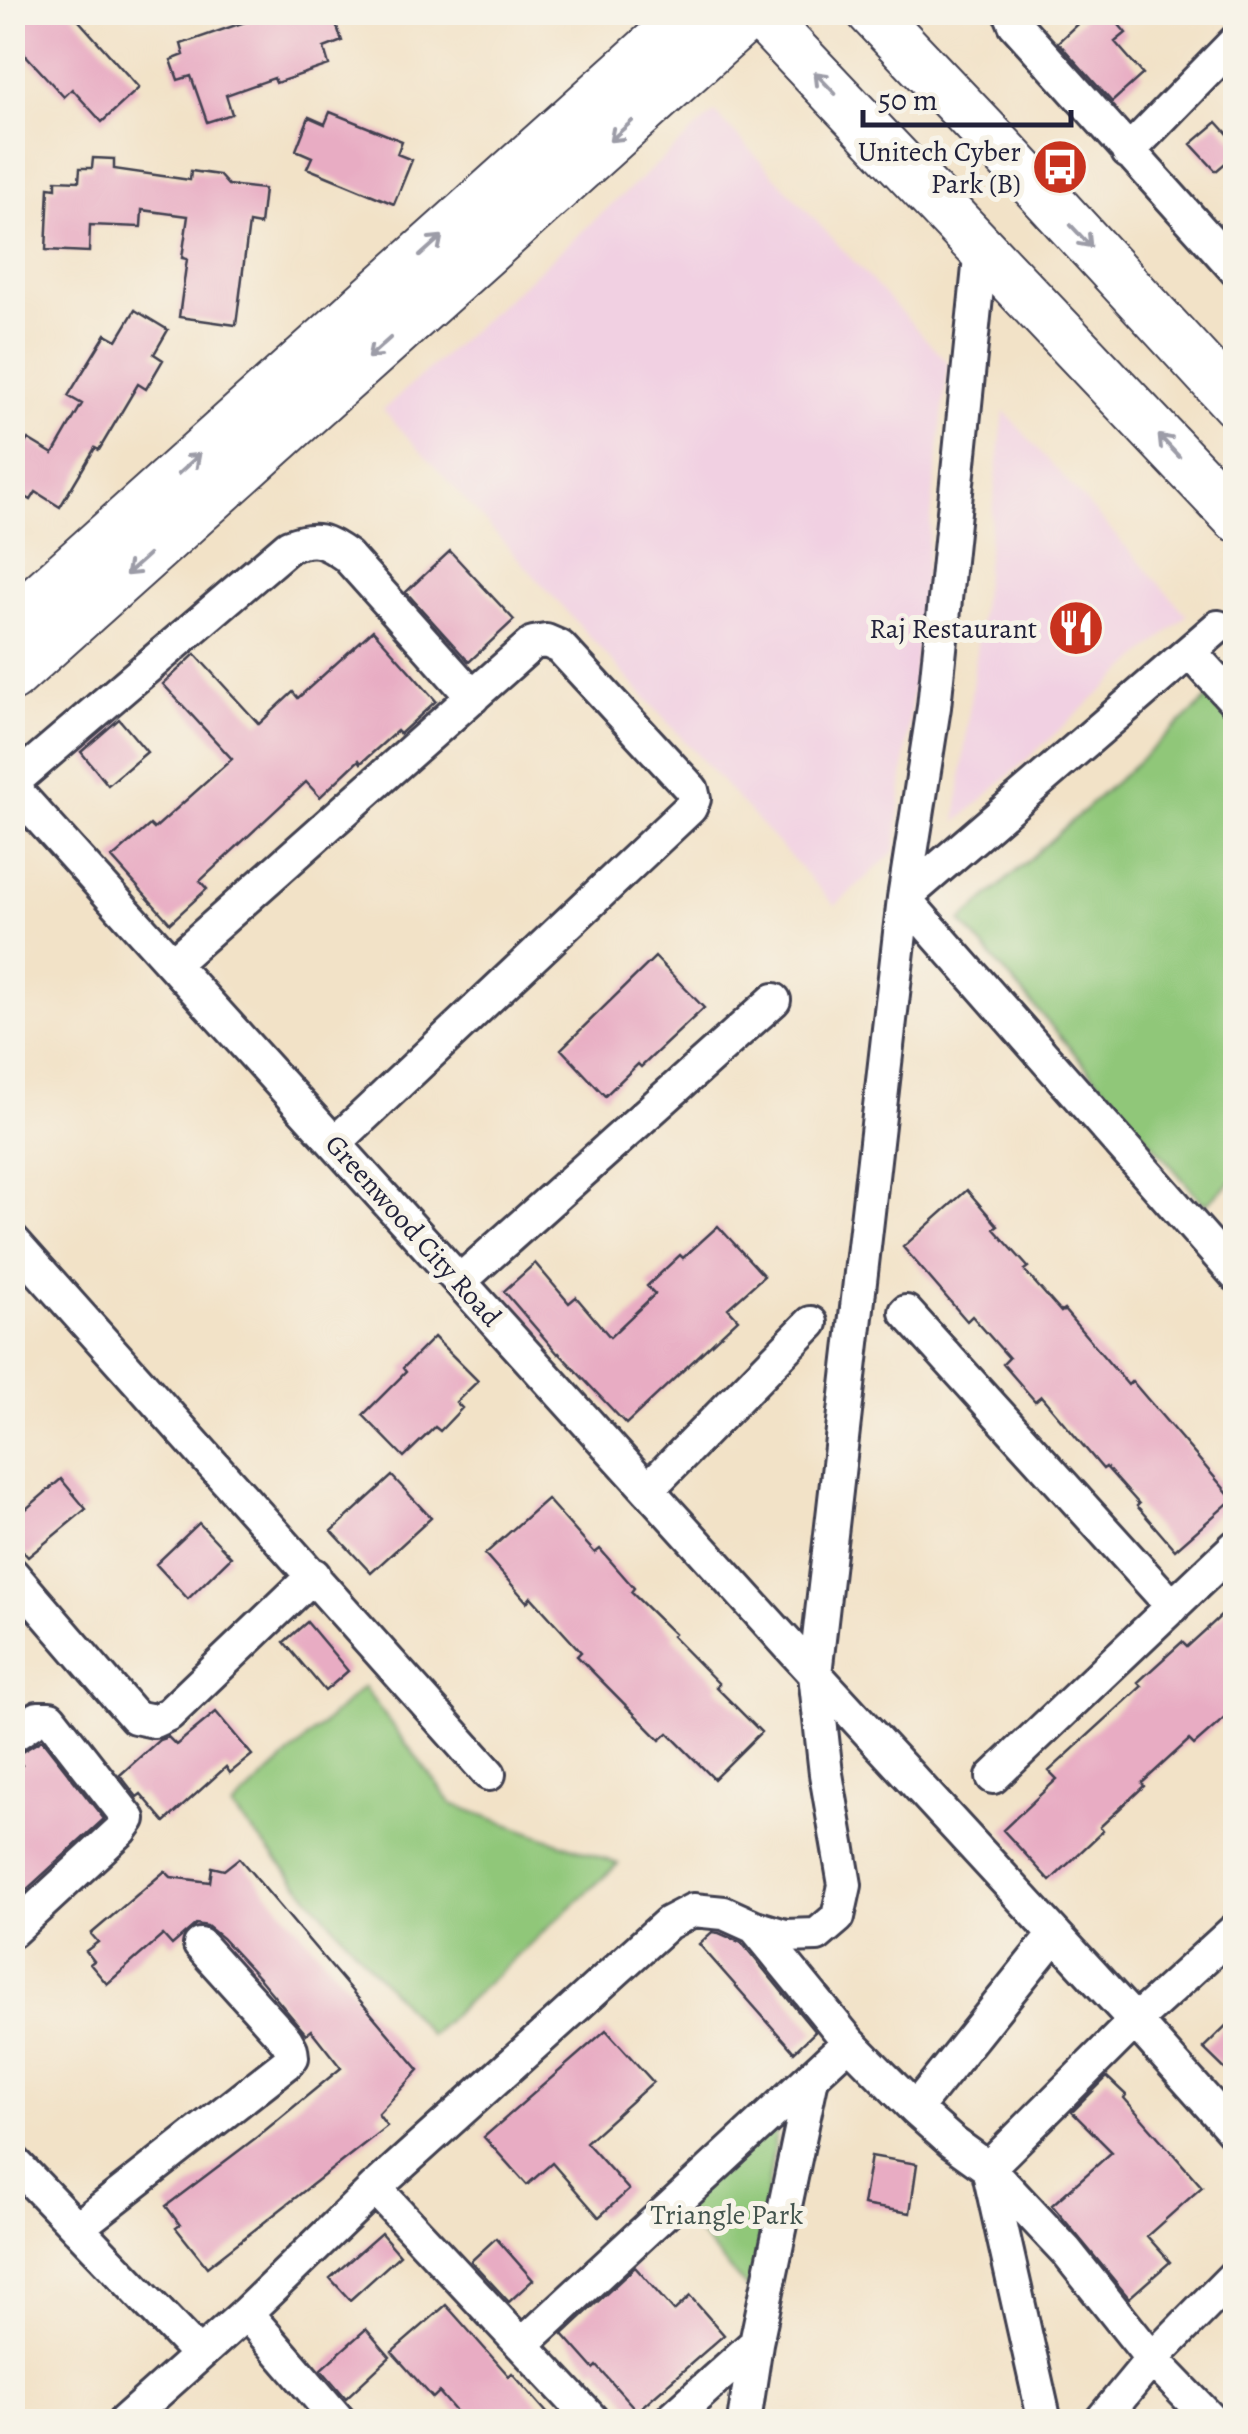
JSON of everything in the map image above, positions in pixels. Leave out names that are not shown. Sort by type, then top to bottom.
[{"type":"main road","points":[[12,622],[691,12]]},
{"type":"main road","points":[[12,677],[755,12],[1236,518]]},
{"type":"main road","points":[[870,12],[1236,404]]},
{"type":"street","points":[[1010,12],[1015,24],[1236,270]]},
{"type":"street","points":[[1128,152],[1236,41]]},
{"type":"street","points":[[124,2422],[668,1923],[694,1910],[724,1912],[785,1936],[817,1935],[838,1917],[845,1886],[826,1774],[815,1674],[904,898],[934,707],[981,248]]},
{"type":"street","points":[[12,785],[289,546],[307,540],[326,542],[347,556],[473,697]]},
{"type":"street","points":[[904,898],[1218,628]]},
{"type":"street","points":[[172,963],[534,643],[546,641],[560,647],[692,790],[690,808],[335,1143]]},
{"type":"street","points":[[1190,652],[1236,702]]},
{"type":"street","name":"Greenwood City Road","points":[[12,785],[1236,2134]]},
{"type":"street","points":[[904,898],[1236,1275]]},
{"type":"street","points":[[460,1281],[774,1000]]},
{"type":"street","points":[[12,1240],[489,1774]]},
{"type":"street","points":[[906,1312],[1173,1607]]},
{"type":"street","points":[[648,1490],[811,1323]]},
{"type":"street","points":[[993,1777],[1236,1546]]},
{"type":"street","points":[[12,1574],[135,1717],[154,1721],[169,1714],[314,1576]]},
{"type":"street","points":[[12,1736],[38,1718],[50,1718],[130,1818],[12,1932]]},
{"type":"street","points":[[755,1926],[850,2042],[915,2109],[988,2168],[1066,2251],[1152,2359],[1213,2422]]},
{"type":"street","points":[[988,2168],[1136,2021],[1236,1929]]},
{"type":"street","points":[[915,2109],[1055,1934]]},
{"type":"street","points":[[77,2228],[292,2057],[286,2040],[200,1945]]},
{"type":"street","points":[[523,2344],[850,2042]]},
{"type":"street","points":[[744,2422],[756,2343],[812,2078]]},
{"type":"street","points":[[12,2160],[198,2354]]},
{"type":"street","points":[[988,2168],[1045,2422]]},
{"type":"street","points":[[376,2188],[594,2422]]},
{"type":"street","points":[[1100,2422],[1152,2359],[1236,2274]]},
{"type":"street","points":[[246,2313],[340,2422]]},
{"type":"street","points":[[668,2422],[756,2343]]},
{"type":"shaded area","points":[[715,112],[948,363],[895,851],[835,906],[383,410]]},
{"type":"shaded area","points":[[1004,411],[1187,615],[956,823]]},
{"type":"green space","points":[[1215,692],[1236,717],[1235,1178],[1205,1205],[961,921]]},
{"type":"green space","points":[[363,1687],[452,1804],[618,1864],[430,2035],[232,1808]]},
{"type":"green space","name":"Triangle Park","points":[[779,2113],[752,2294],[678,2211]]},
{"type":"building","points":[[12,12],[71,12],[139,88],[102,122],[72,89],[64,97],[12,40]]},
{"type":"building","points":[[274,12],[332,12],[342,41],[324,48],[329,65],[226,95],[232,114],[207,122],[191,76],[178,80],[171,60],[184,55],[181,44]]},
{"type":"building","points":[[1090,12],[1108,12],[1126,33],[1115,42],[1143,74],[1112,102],[1058,42]]},
{"type":"building","points":[[330,112],[402,141],[397,154],[412,160],[394,204],[307,168],[312,157],[296,150],[309,117],[325,124]]},
{"type":"building","points":[[1217,122],[1236,143],[1236,154],[1216,171],[1191,144]]},
{"type":"building","points":[[93,158],[114,159],[114,169],[190,180],[191,171],[219,175],[228,185],[264,189],[260,225],[249,223],[236,325],[179,317],[188,216],[142,210],[141,227],[90,225],[89,252],[46,250],[49,187],[56,188],[56,180],[79,181],[80,168],[92,168]]},
{"type":"building","points":[[135,310],[168,330],[154,354],[163,360],[146,389],[138,384],[60,507],[36,492],[31,500],[12,489],[12,464],[28,439],[53,454],[82,404],[68,396],[106,334],[117,340]]},
{"type":"building","points":[[450,551],[514,620],[469,662],[406,592]]},
{"type":"building","points":[[373,630],[436,701],[400,734],[397,731],[361,763],[359,760],[320,797],[306,782],[200,881],[207,889],[170,923],[112,858],[150,825],[154,829],[232,759],[163,684],[195,654],[259,724],[293,692],[298,698]]},
{"type":"building","points":[[119,719],[147,752],[108,785],[81,752]]},
{"type":"building","points":[[655,957],[704,1008],[605,1096],[561,1049]]},
{"type":"building","points":[[967,1190],[998,1226],[994,1229],[1028,1267],[1024,1270],[1128,1385],[1132,1381],[1233,1499],[1175,1550],[1139,1504],[1106,1467],[1103,1469],[1041,1396],[1035,1401],[1003,1364],[1009,1358],[972,1316],[967,1321],[903,1247]]},
{"type":"building","points":[[718,1226],[764,1276],[728,1308],[738,1319],[626,1424],[504,1291],[535,1263],[569,1303],[576,1297],[610,1337],[655,1294],[647,1286]]},
{"type":"building","points":[[434,1337],[478,1381],[456,1402],[462,1408],[440,1431],[435,1427],[404,1457],[363,1415]]},
{"type":"building","points":[[392,1476],[431,1518],[371,1573],[332,1531]]},
{"type":"building","points":[[61,1479],[86,1509],[28,1557],[12,1539],[12,1521]]},
{"type":"building","points":[[547,1499],[595,1553],[600,1549],[634,1588],[631,1592],[761,1732],[714,1779],[668,1733],[660,1740],[577,1656],[581,1652],[531,1597],[527,1602],[485,1554]]},
{"type":"building","points":[[199,1523],[231,1557],[188,1599],[156,1564]]},
{"type":"building","points":[[1236,1602],[1236,1708],[1194,1745],[1189,1740],[1142,1783],[1144,1786],[1100,1827],[1103,1831],[1050,1881],[1003,1830],[1057,1779],[1049,1771],[1142,1686],[1138,1682],[1182,1642],[1187,1647]]},
{"type":"building","points":[[307,1622],[348,1671],[325,1691],[284,1642]]},
{"type":"building","points":[[216,1712],[252,1755],[230,1773],[226,1767],[165,1822],[120,1775],[159,1740],[168,1737],[176,1745]]},
{"type":"building","points":[[42,1740],[104,1819],[12,1903],[12,1774],[22,1765],[15,1756]]},
{"type":"building","points":[[239,1858],[419,2070],[378,2114],[387,2126],[207,2267],[176,2228],[180,2225],[166,2206],[341,2068],[311,2030],[306,2034],[259,1978],[207,1926],[196,1924],[172,1945],[163,1935],[107,1984],[90,1964],[94,1961],[86,1951],[98,1942],[91,1934],[165,1871],[171,1877],[210,1882],[212,1867],[224,1870]]},
{"type":"building","points":[[712,1932],[742,1943],[815,2032],[794,2052],[699,1944]]},
{"type":"building","points":[[1236,2016],[1236,2080],[1203,2048]]},
{"type":"building","points":[[606,2030],[653,2082],[586,2142],[629,2190],[599,2217],[552,2163],[527,2185],[484,2137]]},
{"type":"building","points":[[1107,2077],[1202,2187],[1147,2236],[1170,2262],[1129,2298],[1052,2205],[1112,2152],[1072,2112]]},
{"type":"building","points":[[871,2156],[917,2164],[910,2213],[863,2205]]},
{"type":"building","points":[[381,2233],[400,2255],[350,2300],[330,2278]]},
{"type":"building","points":[[496,2238],[533,2280],[509,2302],[471,2261]]},
{"type":"building","points":[[635,2267],[674,2311],[690,2296],[724,2335],[637,2411],[563,2334]]},
{"type":"building","points":[[446,2305],[555,2422],[465,2422],[439,2392],[433,2398],[392,2352]]},
{"type":"building","points":[[366,2329],[390,2357],[346,2398],[321,2369]]},
{"type":"place","name":"Unitech Cyber Park (B)","points":[[1060,167]]},
{"type":"place","name":"Raj Restaurant","points":[[1076,628]]}]
